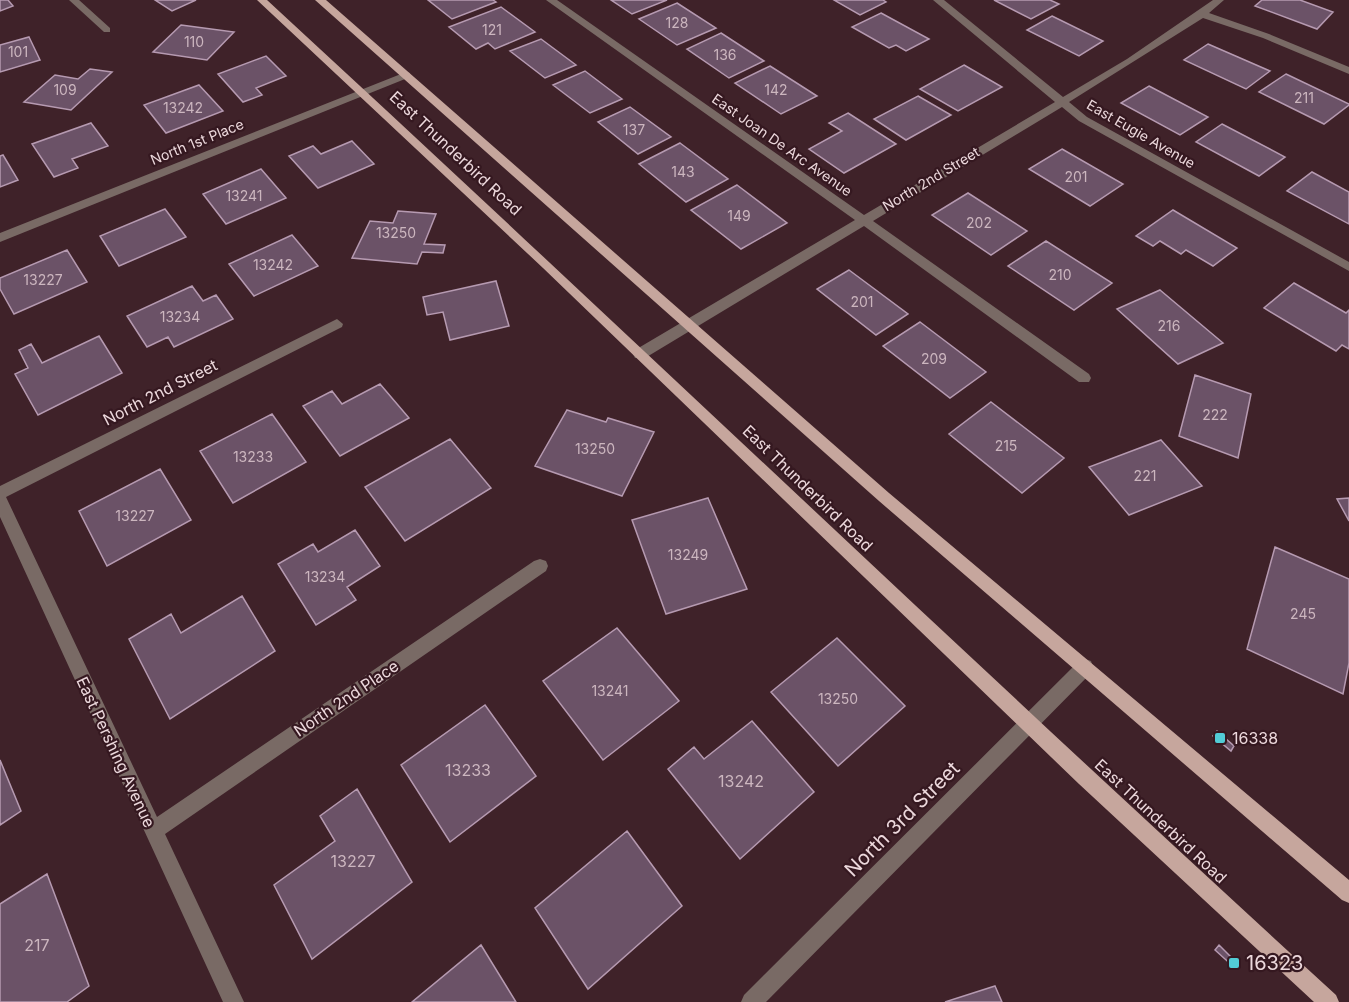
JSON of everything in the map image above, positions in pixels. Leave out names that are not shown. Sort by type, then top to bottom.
[{"type":"main road","name":"East Thunderbird Road","points":[[262,0],[640,354],[1029,724],[1329,1002]]},
{"type":"main road","name":"East Thunderbird Road","points":[[320,0],[884,497],[1349,893]]},
{"type":"street","points":[[74,0],[107,30]]},
{"type":"street","name":"East Joan De Arc Avenue","points":[[551,0],[1084,378]]},
{"type":"street","name":"East Eugie Avenue","points":[[938,0],[1060,102],[1101,131],[1349,267]]},
{"type":"street","name":"North 2nd Street","points":[[640,354],[1131,61],[1202,14],[1219,0]]},
{"type":"street","points":[[1202,14],[1276,39],[1349,71]]},
{"type":"street","name":"North 1st Place","points":[[0,238],[406,75]]},
{"type":"street","name":"North 2nd Street","points":[[0,493],[337,324]]},
{"type":"street","name":"East Pershing Avenue","points":[[0,501],[234,1002]]},
{"type":"street","name":"North 2nd Place","points":[[153,831],[540,566]]},
{"type":"street","name":"North 3rd Street","points":[[751,1002],[1085,667]]},
{"type":"building","points":[[0,0],[8,0],[13,6],[0,11]]},
{"type":"building","points":[[155,0],[196,0],[172,11]]},
{"type":"building","points":[[428,0],[493,0],[496,2],[452,19]]},
{"type":"building","points":[[611,0],[667,0],[632,14]]},
{"type":"building","points":[[834,0],[883,0],[886,2],[860,15]]},
{"type":"building","points":[[994,0],[1050,0],[1059,4],[1031,19]]},
{"type":"building","points":[[1262,0],[1300,0],[1333,12],[1317,29],[1255,6]]},
{"type":"building","points":[[677,3],[716,28],[677,45],[639,19]]},
{"type":"building","points":[[501,7],[535,32],[495,49],[488,43],[476,49],[449,27]]},
{"type":"building","points":[[881,13],[929,39],[906,51],[896,45],[889,48],[852,27]]},
{"type":"building","points":[[1052,16],[1103,41],[1079,56],[1027,30]]},
{"type":"building","points":[[181,25],[234,32],[207,60],[153,52]]},
{"type":"building","points":[[721,33],[764,61],[729,78],[687,49]]},
{"type":"building","points":[[29,37],[40,60],[0,72],[0,45]]},
{"type":"building","points":[[541,39],[576,65],[545,78],[510,51]]},
{"type":"building","points":[[1208,44],[1270,71],[1246,89],[1184,60]]},
{"type":"building","points":[[266,56],[286,76],[256,88],[262,95],[243,102],[218,74]]},
{"type":"building","points":[[964,65],[1002,87],[958,111],[920,89]]},
{"type":"building","points":[[770,66],[817,96],[781,114],[735,83]]},
{"type":"building","points":[[90,69],[112,72],[71,110],[24,102],[55,75],[78,79]]},
{"type":"building","points":[[585,71],[622,99],[590,113],[553,85]]},
{"type":"building","points":[[1286,74],[1349,105],[1324,124],[1259,92]]},
{"type":"building","points":[[199,85],[223,111],[166,133],[144,105]]},
{"type":"building","points":[[1149,86],[1208,117],[1180,135],[1121,103]]},
{"type":"building","points":[[918,96],[951,115],[906,140],[874,119]]},
{"type":"building","points":[[630,107],[671,137],[638,154],[598,122]]},
{"type":"building","points":[[848,113],[896,144],[844,173],[809,149],[842,131],[829,123]]},
{"type":"building","points":[[91,123],[108,146],[72,159],[78,168],[54,177],[32,144]]},
{"type":"building","points":[[1222,124],[1285,157],[1259,176],[1196,142]]},
{"type":"building","points":[[352,141],[374,164],[318,188],[289,156],[313,146],[321,154]]},
{"type":"building","points":[[680,143],[728,179],[686,202],[639,164]]},
{"type":"building","points":[[1062,149],[1123,184],[1090,206],[1029,169]]},
{"type":"building","points":[[3,155],[18,180],[0,187],[0,156]]},
{"type":"building","points":[[261,169],[286,198],[226,224],[203,194]]},
{"type":"building","points":[[1312,172],[1349,192],[1349,224],[1287,191]]},
{"type":"building","points":[[737,185],[787,223],[741,249],[691,210]]},
{"type":"building","points":[[968,193],[1027,231],[991,255],[932,215]]},
{"type":"building","points":[[165,209],[186,237],[119,266],[100,236]]},
{"type":"building","points":[[1173,210],[1237,248],[1213,266],[1186,250],[1181,254],[1160,241],[1153,246],[1136,236]]},
{"type":"building","points":[[398,211],[436,214],[424,244],[445,245],[443,253],[422,252],[417,264],[352,258],[370,221],[393,223]]},
{"type":"building","points":[[292,235],[318,266],[254,296],[229,264]]},
{"type":"building","points":[[1046,241],[1112,283],[1074,310],[1008,266]]},
{"type":"building","points":[[67,250],[87,282],[14,314],[0,289],[0,278]]},
{"type":"building","points":[[849,270],[908,314],[876,335],[817,289]]},
{"type":"building","points":[[496,281],[509,326],[450,340],[443,312],[427,315],[423,297]]},
{"type":"building","points":[[1294,283],[1346,313],[1349,310],[1349,349],[1342,345],[1336,351],[1264,308]]},
{"type":"building","points":[[192,286],[203,301],[216,295],[233,319],[174,347],[168,337],[147,347],[127,316]]},
{"type":"building","points":[[1160,290],[1223,343],[1178,364],[1117,309]]},
{"type":"building","points":[[920,322],[986,372],[950,398],[883,346]]},
{"type":"building","points":[[99,336],[122,373],[38,415],[15,374],[28,368],[19,350],[31,344],[42,363]]},
{"type":"building","points":[[1195,375],[1251,394],[1238,458],[1179,436]]},
{"type":"building","points":[[380,384],[409,418],[340,456],[303,406],[332,391],[342,404]]},
{"type":"building","points":[[991,402],[1064,458],[1022,493],[949,434]]},
{"type":"building","points":[[567,410],[606,422],[608,418],[654,432],[622,496],[535,466]]},
{"type":"building","points":[[272,414],[306,462],[233,503],[200,451]]},
{"type":"building","points":[[450,439],[491,488],[405,541],[365,487]]},
{"type":"building","points":[[1161,440],[1202,486],[1129,515],[1089,467]]},
{"type":"building","points":[[160,469],[191,520],[107,566],[79,511]]},
{"type":"building","points":[[708,498],[747,589],[666,614],[632,520]]},
{"type":"building","points":[[1349,498],[1349,521],[1337,499]]},
{"type":"building","points":[[355,530],[380,566],[347,587],[356,600],[316,625],[278,564],[313,544],[318,552]]},
{"type":"building","points":[[1275,547],[1349,579],[1349,663],[1343,694],[1247,649]]},
{"type":"building","points":[[242,596],[275,651],[170,719],[129,639],[171,614],[181,633]]},
{"type":"building","points":[[617,628],[679,701],[603,760],[543,681]]},
{"type":"building","points":[[837,638],[905,706],[838,766],[771,692]]},
{"type":"building","points":[[485,705],[536,776],[450,842],[401,765]]},
{"type":"building","points":[[752,721],[814,792],[740,859],[668,769],[694,747],[704,759]]},
{"type":"building","points":[[1217,731],[1234,746],[1231,751],[1213,736]]},
{"type":"building","points":[[0,760],[21,811],[0,825]]},
{"type":"building","points":[[357,789],[412,882],[312,959],[274,885],[335,841],[320,816]]},
{"type":"building","points":[[627,831],[682,906],[588,989],[535,908]]},
{"type":"building","points":[[47,874],[89,986],[67,1002],[0,1002],[0,904]]},
{"type":"building","points":[[481,945],[516,1002],[412,1002]]},
{"type":"building","points":[[1219,945],[1239,965],[1236,969],[1215,950]]},
{"type":"building","points":[[995,986],[1002,1002],[945,1002]]},
{"type":"place","name":"16338","points":[[1220,738]]},
{"type":"place","name":"16323","points":[[1234,963]]}]
